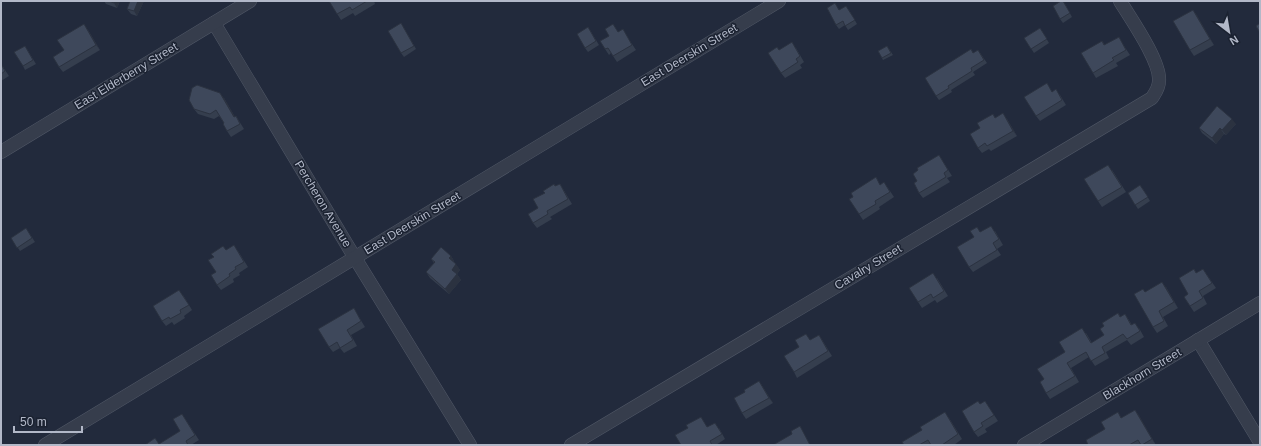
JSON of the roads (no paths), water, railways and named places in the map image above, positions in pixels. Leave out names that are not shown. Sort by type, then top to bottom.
[{"type":"street","name":"East Elderberry Street","points":[[1,152],[250,1]]},
{"type":"street","name":"East Deerskin Street","points":[[45,445],[779,1]]},
{"type":"street","name":"Cavalry Street","points":[[571,445],[1152,98],[1159,84],[1158,70],[1143,39],[1120,1]]},
{"type":"street","name":"Percheron Avenue","points":[[214,23],[355,258],[470,445]]},
{"type":"street","name":"Blackhorn Street","points":[[1024,445],[1260,303]]},
{"type":"street","points":[[1198,340],[1260,442]]}]
